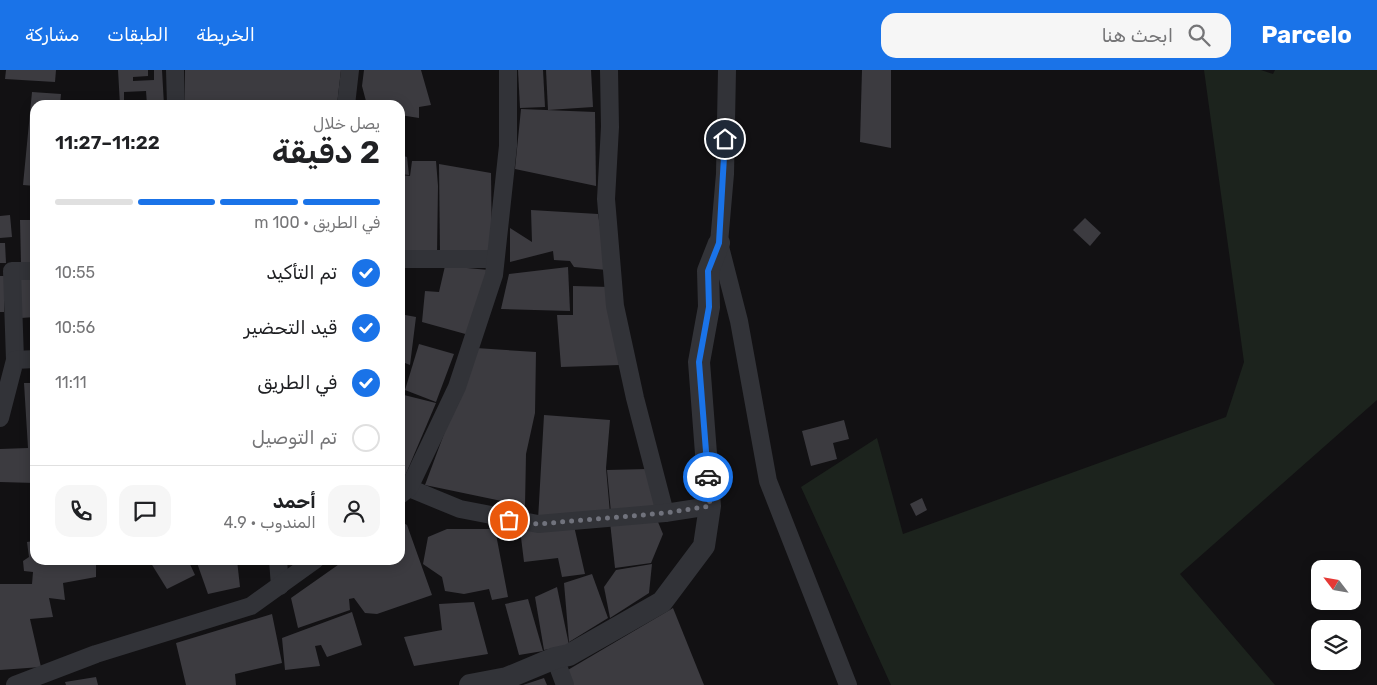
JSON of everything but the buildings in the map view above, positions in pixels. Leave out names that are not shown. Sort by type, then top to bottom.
[{"type":"street","points":[[175,70],[176,100]]},
{"type":"street","points":[[347,100],[350,70]]},
{"type":"street","points":[[508,70],[508,146],[494,275],[457,387],[405,492],[460,510],[538,524],[665,513],[710,506]]},
{"type":"street","points":[[609,70],[610,127],[606,199],[615,306],[635,398],[665,513]]},
{"type":"street","points":[[470,685],[507,678],[555,658],[569,655],[662,602],[704,546],[710,506],[699,362],[709,307],[708,271],[719,243],[725,174],[726,70]]},
{"type":"street","points":[[719,243],[739,321],[768,481],[848,685]]},
{"type":"street","points":[[405,259],[495,259]]},
{"type":"street","points":[[0,418],[15,360],[12,271],[30,271]]},
{"type":"street","points":[[15,360],[30,359]]},
{"type":"street","points":[[278,565],[280,586]]},
{"type":"street","points":[[15,685],[96,654],[251,606],[308,565]]},
{"type":"street","points":[[555,658],[565,685]]},
{"type":"shaded area","points":[[1204,70],[1261,70],[1273,74],[1275,70],[1377,70],[1377,400],[1180,574],[1275,685],[891,685],[801,487],[877,438],[903,534],[1226,417],[1244,362]]},
{"type":"way so far","points":[[509,520],[538,524],[665,513],[710,506],[708,477]]},
{"type":"route","points":[[708,477],[699,362],[709,307],[708,271],[719,243],[725,174],[725,139]]}]
